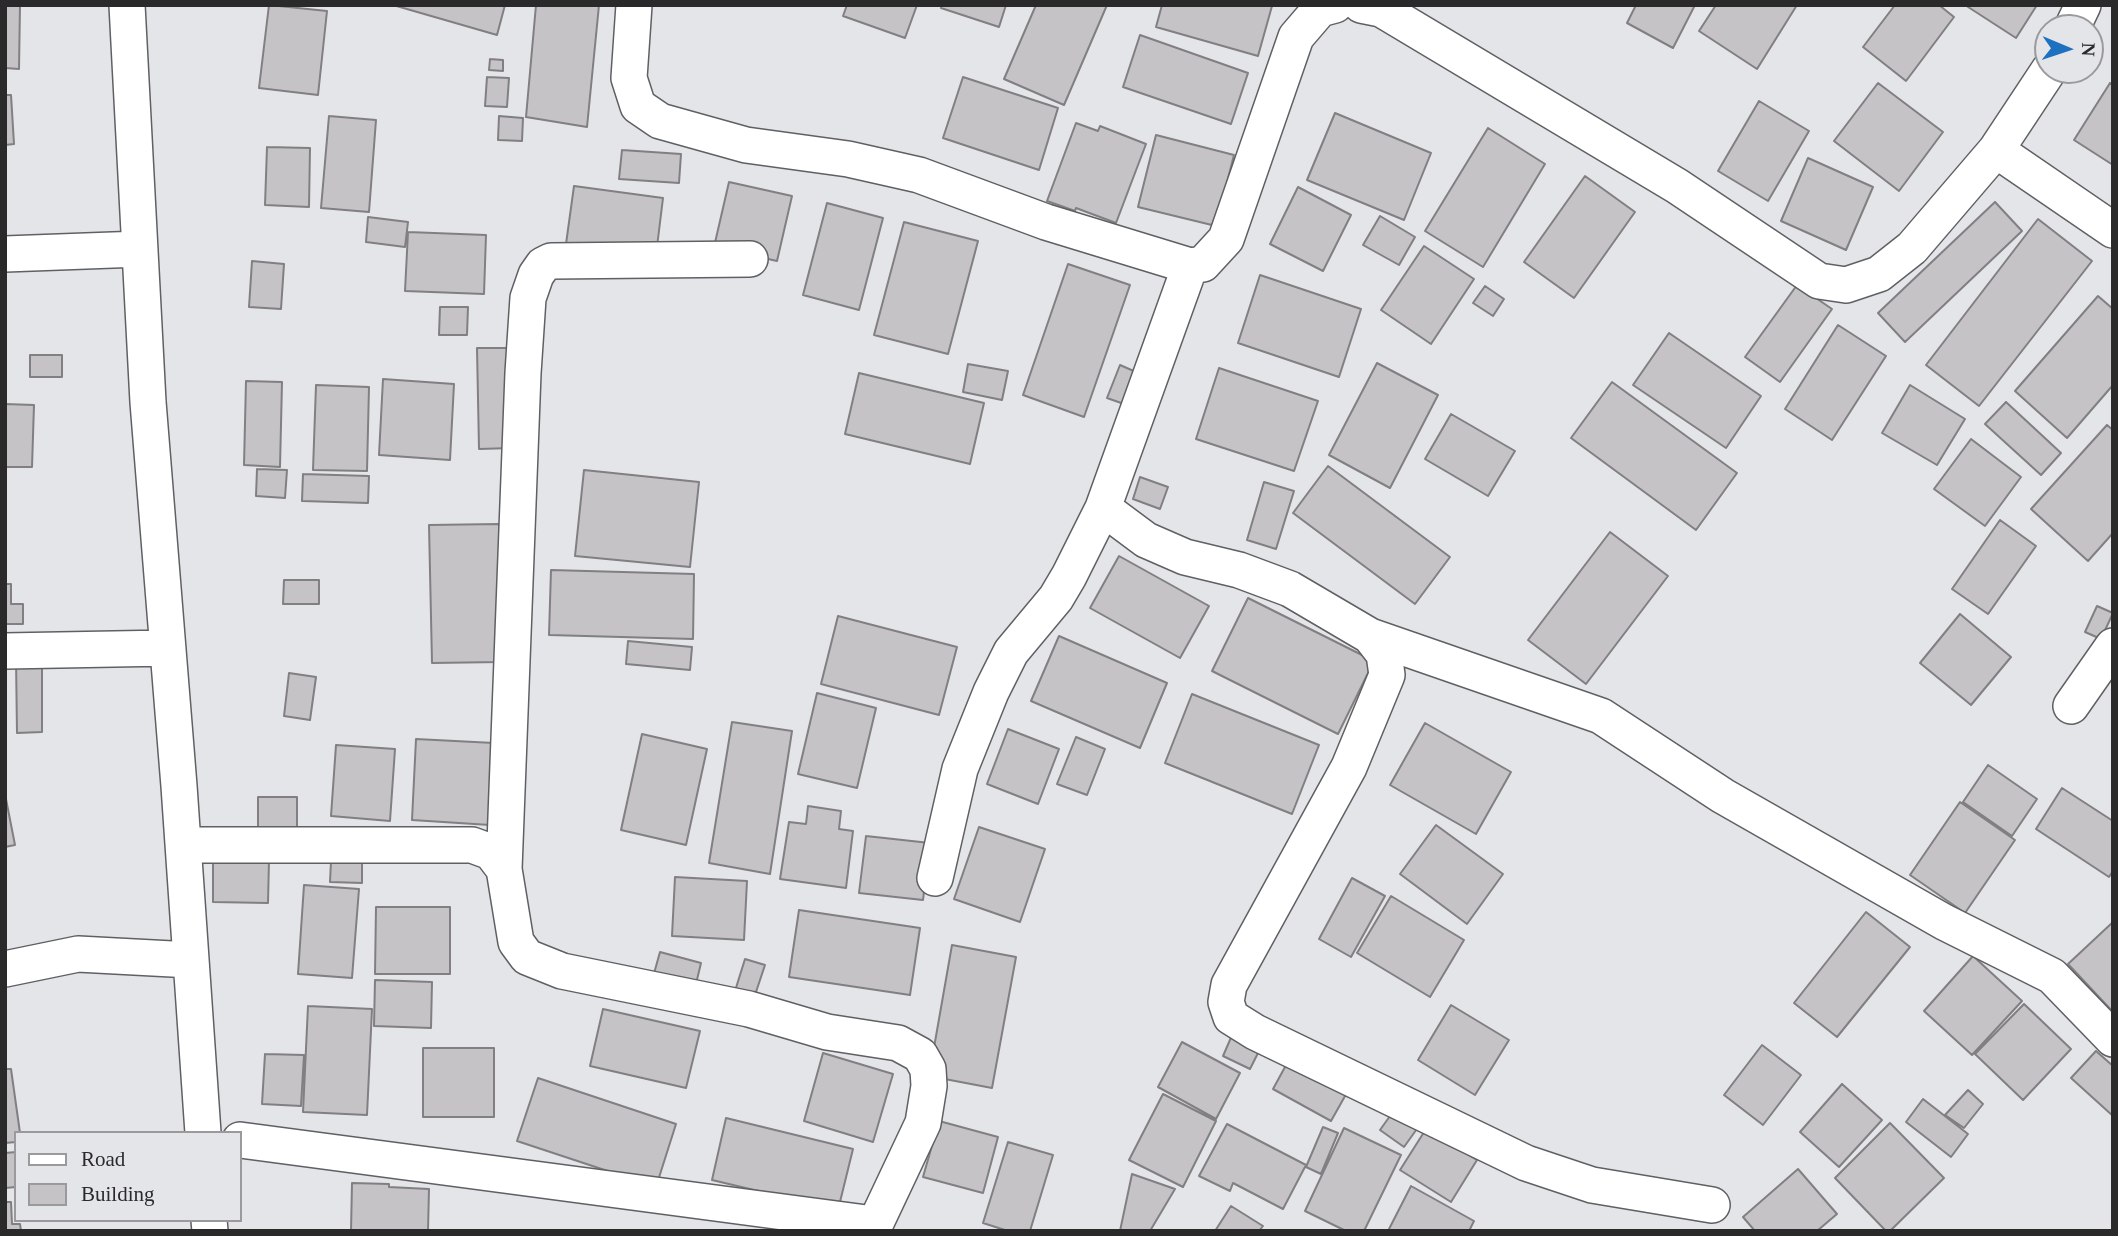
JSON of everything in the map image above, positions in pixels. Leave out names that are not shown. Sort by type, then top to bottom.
[{"type":"street","points":[[127,5],[148,402],[203,1131]]},
{"type":"street","points":[[634,5],[629,78],[638,106],[660,121],[746,145],[848,159],[919,175],[1046,222],[1190,266],[1203,264],[1226,239],[1296,37],[1322,6]]},
{"type":"street","points":[[1361,5],[1381,9],[1585,131],[1677,187],[1819,281],[1846,285],[1879,274],[1912,248],[1996,150],[2040,84]]},
{"type":"street","points":[[1996,150],[2113,230]]},
{"type":"street","points":[[5,254],[140,249]]},
{"type":"street","points":[[242,1140],[873,1228],[922,1123],[929,1086],[928,1069],[920,1055],[898,1043],[827,1032],[749,1009],[562,971],[527,957],[516,942],[504,869],[523,373],[528,298],[536,275],[543,265],[551,261],[750,259]]},
{"type":"street","points":[[935,877],[960,769],[991,692],[1011,652],[1056,598],[1102,508],[1190,266]]},
{"type":"street","points":[[1102,508],[1146,540],[1185,557],[1239,570],[1290,589],[1370,636],[1601,716],[1723,796],[1944,922],[2052,976],[2113,1039]]},
{"type":"street","points":[[1370,636],[1384,654],[1387,675],[1349,767],[1229,985],[1226,1002],[1231,1017],[1255,1032],[1526,1163],[1592,1185],[1712,1205]]},
{"type":"street","points":[[2071,706],[2113,646]]},
{"type":"street","points":[[5,652],[168,648]]},
{"type":"street","points":[[183,845],[472,845],[491,852],[504,869]]},
{"type":"street","points":[[5,969],[78,954],[191,960]]},
{"type":"building","points":[[5,5],[20,5],[19,69],[5,68]]},
{"type":"building","points":[[269,5],[327,11],[318,95],[259,88]]},
{"type":"building","points":[[393,5],[505,5],[497,35]]},
{"type":"building","points":[[536,5],[599,5],[587,127],[526,117]]},
{"type":"building","points":[[847,5],[917,5],[905,38],[843,16]]},
{"type":"building","points":[[942,5],[1006,5],[999,27],[941,8]]},
{"type":"building","points":[[1036,5],[1107,5],[1064,105],[1004,79]]},
{"type":"building","points":[[1162,5],[1272,6],[1258,56],[1156,27]]},
{"type":"building","points":[[1636,5],[1695,5],[1673,48],[1627,23]]},
{"type":"building","points":[[1716,5],[1797,5],[1757,69],[1699,31]]},
{"type":"building","points":[[1895,5],[1939,5],[1954,17],[1906,81],[1863,47]]},
{"type":"building","points":[[1965,5],[2037,5],[2016,38]]},
{"type":"building","points":[[1140,35],[1248,73],[1231,124],[1123,87]]},
{"type":"building","points":[[490,59],[503,60],[503,71],[489,70]]},
{"type":"building","points":[[487,77],[509,78],[507,107],[485,106]]},
{"type":"building","points":[[963,77],[1058,108],[1039,170],[943,138]]},
{"type":"building","points":[[1878,83],[1943,132],[1899,191],[1834,141]]},
{"type":"building","points":[[2110,83],[2113,86],[2113,165],[2074,140]]},
{"type":"building","points":[[5,95],[11,95],[14,144],[5,145]]},
{"type":"building","points":[[1759,101],[1809,131],[1768,201],[1718,171]]},
{"type":"building","points":[[1335,113],[1431,153],[1404,220],[1307,180]]},
{"type":"building","points":[[329,116],[376,120],[369,212],[321,208]]},
{"type":"building","points":[[499,116],[523,118],[522,141],[498,140]]},
{"type":"building","points":[[1076,123],[1098,131],[1100,126],[1146,144],[1116,223],[1076,208],[1075,211],[1047,201]]},
{"type":"building","points":[[1488,128],[1545,164],[1483,267],[1425,231]]},
{"type":"building","points":[[1156,135],[1234,155],[1216,226],[1138,207]]},
{"type":"building","points":[[267,147],[310,148],[309,207],[265,205]]},
{"type":"building","points":[[622,150],[681,154],[679,183],[619,179]]},
{"type":"building","points":[[1808,158],[1873,187],[1846,250],[1781,221]]},
{"type":"building","points":[[1585,176],[1635,212],[1574,298],[1524,262]]},
{"type":"building","points":[[729,182],[792,196],[777,261],[714,247]]},
{"type":"building","points":[[574,186],[663,198],[656,255],[566,244]]},
{"type":"building","points":[[1298,187],[1351,215],[1323,271],[1270,244]]},
{"type":"building","points":[[1995,202],[2022,231],[1905,342],[1878,313]]},
{"type":"building","points":[[827,203],[883,218],[859,310],[803,295]]},
{"type":"building","points":[[1380,216],[1415,237],[1399,265],[1363,245]]},
{"type":"building","points":[[368,217],[408,222],[405,247],[366,242]]},
{"type":"building","points":[[2038,219],[2092,261],[1979,406],[1926,365]]},
{"type":"building","points":[[904,222],[978,241],[948,354],[874,335]]},
{"type":"building","points":[[408,232],[486,235],[484,294],[405,291]]},
{"type":"building","points":[[1424,246],[1474,279],[1431,344],[1381,310]]},
{"type":"building","points":[[252,261],[284,264],[281,309],[249,307]]},
{"type":"building","points":[[1068,264],[1130,285],[1084,417],[1023,395]]},
{"type":"building","points":[[1260,275],[1361,309],[1339,377],[1238,343]]},
{"type":"building","points":[[1797,285],[1832,309],[1780,382],[1745,357]]},
{"type":"building","points":[[1485,286],[1504,299],[1493,316],[1473,303]]},
{"type":"building","points":[[2098,296],[2113,309],[2113,385],[2067,438],[2015,391]]},
{"type":"building","points":[[440,307],[468,307],[467,335],[439,335]]},
{"type":"building","points":[[1838,325],[1886,356],[1832,440],[1785,409]]},
{"type":"building","points":[[1669,333],[1761,396],[1726,448],[1633,385]]},
{"type":"building","points":[[477,348],[509,348],[512,448],[479,449]]},
{"type":"building","points":[[30,355],[62,355],[62,377],[30,377]]},
{"type":"building","points":[[1377,363],[1438,395],[1390,488],[1329,455]]},
{"type":"building","points":[[968,364],[1008,371],[1002,400],[963,392]]},
{"type":"building","points":[[1120,365],[1136,372],[1124,404],[1107,398]]},
{"type":"building","points":[[1219,368],[1318,401],[1294,471],[1196,439]]},
{"type":"building","points":[[859,373],[984,403],[970,464],[845,434]]},
{"type":"building","points":[[383,379],[454,384],[450,460],[379,455]]},
{"type":"building","points":[[246,381],[282,382],[280,467],[244,465]]},
{"type":"building","points":[[1612,382],[1737,473],[1696,530],[1571,438]]},
{"type":"building","points":[[316,385],[369,387],[367,471],[313,470]]},
{"type":"building","points":[[1910,385],[1965,419],[1937,465],[1882,433]]},
{"type":"building","points":[[2006,402],[2061,453],[2041,475],[1985,424]]},
{"type":"building","points":[[5,404],[34,405],[32,467],[5,467]]},
{"type":"building","points":[[1451,414],[1515,451],[1488,496],[1425,459]]},
{"type":"building","points":[[2107,425],[2113,430],[2113,533],[2088,561],[2031,509]]},
{"type":"building","points":[[1971,439],[2021,477],[1985,526],[1934,489]]},
{"type":"building","points":[[1328,466],[1450,557],[1415,604],[1293,513]]},
{"type":"building","points":[[257,469],[287,470],[285,498],[256,496]]},
{"type":"building","points":[[584,470],[699,482],[690,567],[575,556]]},
{"type":"building","points":[[303,474],[369,476],[368,503],[302,501]]},
{"type":"building","points":[[1140,477],[1168,487],[1160,509],[1133,499]]},
{"type":"building","points":[[1264,482],[1294,491],[1276,549],[1247,540]]},
{"type":"building","points":[[2000,520],[2036,546],[1988,614],[1952,589]]},
{"type":"building","points":[[499,524],[501,662],[432,663],[429,525]]},
{"type":"building","points":[[1610,532],[1668,576],[1586,684],[1528,640]]},
{"type":"building","points":[[1119,556],[1209,606],[1180,658],[1090,608]]},
{"type":"building","points":[[551,570],[694,574],[693,639],[549,635]]},
{"type":"building","points":[[284,580],[319,580],[319,604],[283,604]]},
{"type":"building","points":[[5,584],[11,584],[11,604],[23,604],[23,624],[5,624]]},
{"type":"building","points":[[1248,598],[1374,661],[1338,734],[1212,671]]},
{"type":"building","points":[[2097,606],[2113,613],[2101,639],[2085,632]]},
{"type":"building","points":[[1960,614],[2011,657],[1971,705],[1920,663]]},
{"type":"building","points":[[838,616],[957,647],[939,715],[821,684]]},
{"type":"building","points":[[1059,636],[1167,683],[1140,748],[1031,701]]},
{"type":"building","points":[[628,641],[692,647],[690,670],[626,664]]},
{"type":"building","points":[[16,659],[42,659],[42,732],[17,733]]},
{"type":"building","points":[[289,673],[316,677],[310,720],[284,716]]},
{"type":"building","points":[[817,693],[876,708],[857,788],[798,774]]},
{"type":"building","points":[[1192,694],[1319,745],[1292,814],[1165,763]]},
{"type":"building","points":[[732,722],[792,731],[770,874],[709,863]]},
{"type":"building","points":[[1425,723],[1511,772],[1476,834],[1390,785]]},
{"type":"building","points":[[1008,729],[1059,749],[1038,804],[987,784]]},
{"type":"building","points":[[642,734],[707,749],[686,845],[621,830]]},
{"type":"building","points":[[1076,737],[1105,749],[1087,795],[1057,784]]},
{"type":"building","points":[[416,739],[494,743],[490,825],[412,820]]},
{"type":"building","points":[[336,745],[395,749],[390,821],[331,816]]},
{"type":"building","points":[[1988,765],[2037,799],[2012,836],[1963,802]]},
{"type":"building","points":[[2062,788],[2113,821],[2113,871],[2109,877],[2036,829]]},
{"type":"building","points":[[5,794],[15,845],[5,847]]},
{"type":"building","points":[[258,797],[297,797],[297,827],[258,827]]},
{"type":"building","points":[[1960,802],[2015,840],[1965,913],[1910,875]]},
{"type":"building","points":[[808,806],[841,811],[839,829],[853,831],[846,888],[780,879],[789,822],[806,824]]},
{"type":"building","points":[[1436,825],[1503,874],[1467,924],[1400,874]]},
{"type":"building","points":[[979,827],[1045,849],[1020,922],[954,899]]},
{"type":"building","points":[[866,836],[930,843],[923,900],[859,893]]},
{"type":"building","points":[[213,859],[269,860],[268,903],[213,902]]},
{"type":"building","points":[[331,861],[362,861],[362,883],[330,882]]},
{"type":"building","points":[[675,877],[747,881],[744,940],[672,936]]},
{"type":"building","points":[[1352,878],[1385,896],[1351,957],[1319,939]]},
{"type":"building","points":[[304,885],[359,889],[352,978],[298,974]]},
{"type":"building","points":[[1391,896],[1464,940],[1430,997],[1357,953]]},
{"type":"building","points":[[376,907],[450,907],[450,974],[375,974]]},
{"type":"building","points":[[799,910],[920,928],[910,995],[789,977]]},
{"type":"building","points":[[1866,912],[1910,947],[1837,1037],[1794,1003]]},
{"type":"building","points":[[2113,922],[2113,1012],[2068,964]]},
{"type":"building","points":[[952,945],[1016,957],[992,1088],[929,1076]]},
{"type":"building","points":[[660,952],[701,963],[695,988],[653,977]]},
{"type":"building","points":[[1973,956],[2022,1001],[1972,1055],[1924,1011]]},
{"type":"building","points":[[745,959],[765,965],[754,998],[735,991]]},
{"type":"building","points":[[375,980],[432,982],[431,1028],[374,1026]]},
{"type":"building","points":[[2024,1004],[2071,1049],[2023,1100],[1975,1054]]},
{"type":"building","points":[[1451,1005],[1509,1040],[1475,1095],[1418,1060]]},
{"type":"building","points":[[308,1006],[372,1009],[367,1115],[303,1112]]},
{"type":"building","points":[[603,1009],[700,1031],[686,1088],[590,1066]]},
{"type":"building","points":[[1233,1033],[1261,1047],[1250,1069],[1223,1056]]},
{"type":"building","points":[[1182,1042],[1240,1073],[1216,1119],[1158,1087]]},
{"type":"building","points":[[1762,1045],[1801,1075],[1763,1125],[1724,1095]]},
{"type":"building","points":[[423,1048],[494,1048],[494,1117],[423,1117]]},
{"type":"building","points":[[2096,1051],[2113,1066],[2113,1116],[2071,1078]]},
{"type":"building","points":[[823,1053],[893,1074],[873,1142],[804,1121]]},
{"type":"building","points":[[265,1054],[304,1055],[301,1106],[262,1104]]},
{"type":"building","points":[[1291,1056],[1349,1089],[1331,1121],[1273,1089]]},
{"type":"building","points":[[5,1069],[11,1069],[20,1131],[14,1131],[14,1142],[5,1143]]},
{"type":"building","points":[[538,1078],[676,1124],[656,1187],[517,1141]]},
{"type":"building","points":[[1842,1084],[1882,1120],[1839,1167],[1800,1132]]},
{"type":"building","points":[[1968,1090],[1983,1104],[1964,1128],[1945,1115]]},
{"type":"building","points":[[1163,1094],[1216,1121],[1183,1187],[1129,1160]]},
{"type":"building","points":[[1923,1099],[1968,1134],[1951,1157],[1906,1122]]},
{"type":"building","points":[[1395,1109],[1419,1126],[1404,1147],[1380,1130]]},
{"type":"building","points":[[726,1118],[853,1149],[838,1210],[712,1180]]},
{"type":"building","points":[[939,1121],[998,1137],[983,1193],[923,1177]]},
{"type":"building","points":[[1890,1123],[1944,1178],[1890,1231],[1886,1231],[1835,1178]]},
{"type":"building","points":[[1227,1124],[1306,1165],[1283,1209],[1233,1183],[1230,1191],[1199,1176]]},
{"type":"building","points":[[1323,1127],[1338,1133],[1321,1174],[1306,1167]]},
{"type":"building","points":[[1344,1128],[1401,1155],[1364,1231],[1346,1231],[1305,1211]]},
{"type":"building","points":[[1426,1129],[1477,1160],[1451,1202],[1400,1170]]},
{"type":"building","points":[[1008,1142],[1053,1155],[1030,1231],[1008,1231],[983,1223]]},
{"type":"building","points":[[14,1152],[14,1187],[5,1188],[5,1153]]},
{"type":"building","points":[[1798,1169],[1837,1214],[1817,1231],[1755,1231],[1743,1217]]},
{"type":"building","points":[[1132,1174],[1175,1189],[1150,1231],[1120,1231]]},
{"type":"building","points":[[352,1183],[429,1189],[428,1231],[351,1231]]},
{"type":"building","points":[[1411,1186],[1474,1221],[1469,1231],[1388,1231]]},
{"type":"building","points":[[5,1202],[11,1202],[12,1224],[20,1224],[21,1231],[5,1231]]},
{"type":"building","points":[[1231,1206],[1263,1226],[1259,1231],[1215,1231]]}]
